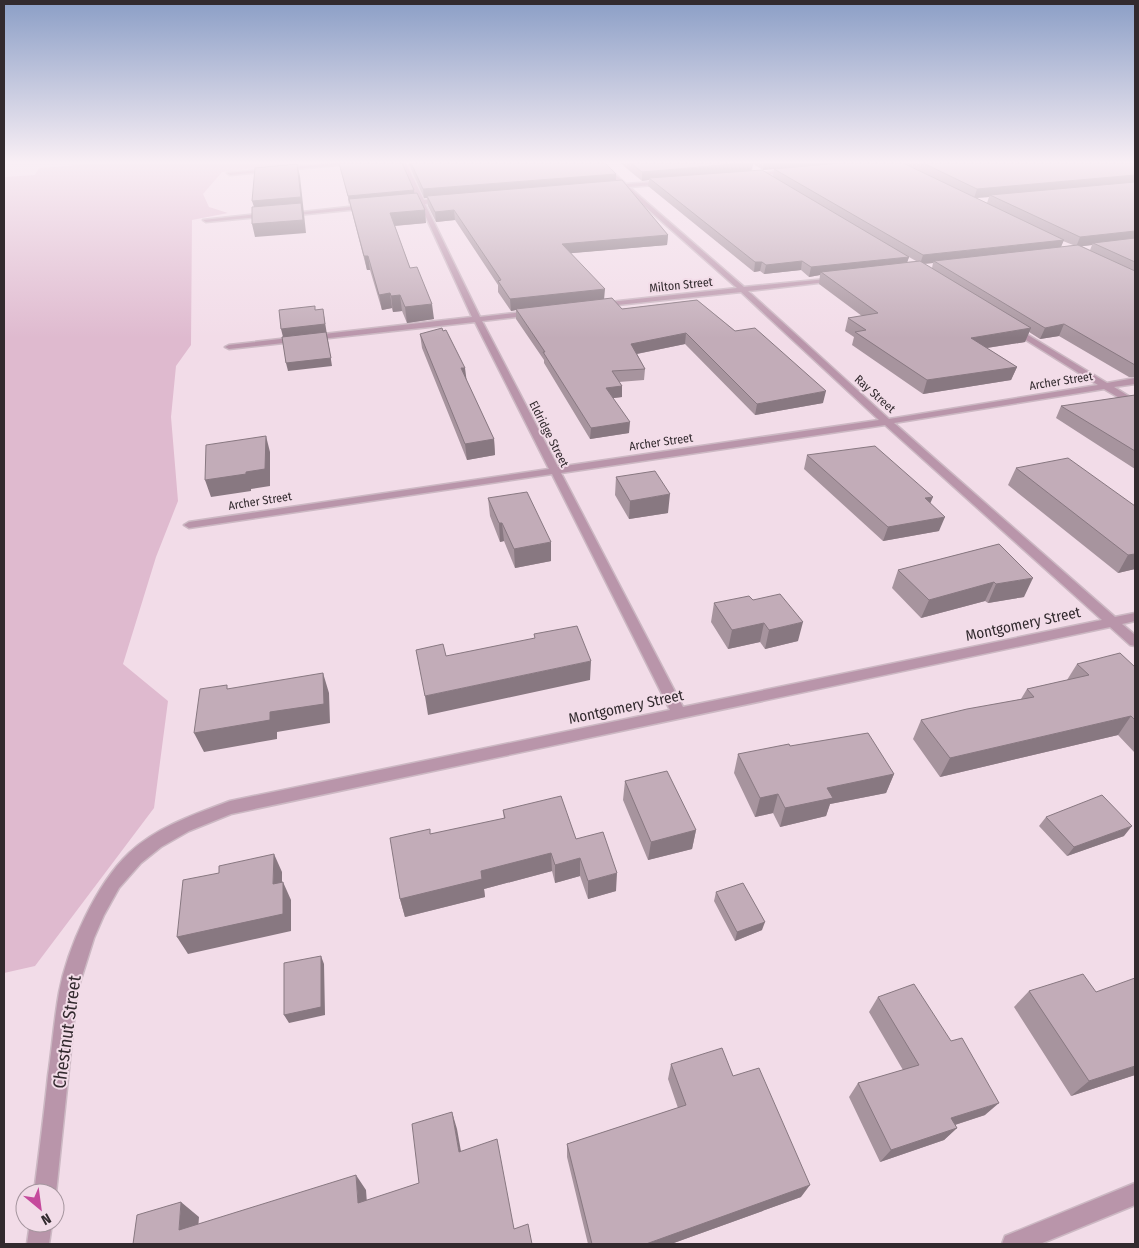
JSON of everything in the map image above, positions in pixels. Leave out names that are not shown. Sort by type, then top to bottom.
[{"type":"street","name":"Eldridge Street","points":[[430,221],[553,470],[679,713]]},
{"type":"street","name":"Ray Street","points":[[660,221],[743,290],[886,422],[1135,642]]},
{"type":"street","name":"Milton Street","points":[[595,306],[840,278]]},
{"type":"street","points":[[229,347],[536,313]]},
{"type":"street","points":[[1008,325],[1135,404]]},
{"type":"street","name":"Archer Street","points":[[189,524],[886,422],[1135,381]]},
{"type":"street","name":"Montgomery Street","points":[[135,858],[155,842],[183,826],[230,808],[1135,617]]},
{"type":"street","name":"Chestnut Street","points":[[46,1183],[68,992],[85,937],[98,909],[113,883],[135,858]]},
{"type":"street","points":[[1013,1244],[1135,1194]]},
{"type":"shaded area","points":[[4,221],[192,221],[191,345],[176,366],[171,417],[178,501],[156,557],[123,664],[168,701],[154,808],[35,966],[4,973]]},
{"type":"building","points":[[252,221],[287,221],[252,224]]},
{"type":"building","points":[[355,221],[393,221],[410,268],[417,267],[432,304],[405,307],[400,295],[391,296],[390,293],[379,295],[368,256],[364,256]]},
{"type":"building","points":[[462,221],[656,221],[668,235],[562,244],[605,289],[510,299],[498,281],[501,280]]},
{"type":"building","points":[[704,221],[849,221],[909,257],[811,267],[802,261],[766,265],[762,262],[755,262]]},
{"type":"building","points":[[865,221],[1025,221],[1064,240],[923,255]]},
{"type":"building","points":[[1046,221],[1135,221],[1135,231],[1080,237]]},
{"type":"building","points":[[1135,238],[1135,262],[1093,243]]},
{"type":"building","points":[[1078,245],[1135,271],[1135,365],[1064,324],[1045,328],[934,261]]},
{"type":"building","points":[[920,261],[1031,328],[971,338],[1017,367],[927,380],[855,332],[866,330],[848,318],[878,313],[821,272]]},
{"type":"building","points":[[612,298],[622,309],[697,300],[735,331],[755,328],[826,391],[757,404],[686,333],[631,344],[645,369],[612,371],[622,386],[606,388],[630,422],[591,428],[543,352],[545,352],[516,309]]},
{"type":"building","points":[[315,306],[315,310],[323,309],[325,324],[281,329],[279,310]]},
{"type":"building","points":[[442,328],[443,331],[446,330],[465,368],[461,368],[494,439],[465,444],[420,334]]},
{"type":"building","points":[[326,332],[331,358],[286,363],[282,337]]},
{"type":"building","points":[[1135,395],[1135,451],[1061,406]]},
{"type":"building","points":[[266,436],[265,469],[205,480],[206,445]]},
{"type":"building","points":[[875,446],[933,497],[925,498],[945,517],[888,527],[807,455]]},
{"type":"building","points":[[1068,458],[1135,506],[1135,554],[1128,555],[1016,468]]},
{"type":"building","points":[[655,471],[670,494],[630,501],[616,477]]},
{"type":"building","points":[[527,492],[551,542],[514,549],[502,523],[499,523],[488,498]]},
{"type":"building","points":[[999,544],[1033,578],[996,584],[994,582],[929,600],[898,570]]},
{"type":"building","points":[[780,594],[803,622],[769,630],[764,623],[732,630],[714,603],[749,596],[753,600]]},
{"type":"building","points":[[577,626],[591,661],[425,696],[416,650],[443,644],[446,656],[535,638],[534,634]]},
{"type":"building","points":[[1120,653],[1135,667],[1135,720],[1131,716],[950,758],[921,720],[967,709],[1034,697],[1027,689],[1089,675],[1077,664]]},
{"type":"building","points":[[323,673],[324,704],[270,712],[270,720],[194,733],[200,689],[227,685],[227,689]]},
{"type":"building","points":[[868,733],[894,774],[827,788],[833,798],[785,808],[778,794],[760,798],[738,754],[789,744],[790,746]]},
{"type":"building","points":[[667,771],[696,830],[651,842],[625,781]]},
{"type":"building","points":[[1102,795],[1132,826],[1074,847],[1046,817]]},
{"type":"building","points":[[561,796],[576,839],[603,832],[617,873],[588,881],[580,858],[555,865],[551,853],[481,871],[482,879],[400,899],[390,838],[430,829],[430,834],[505,818],[503,810]]},
{"type":"building","points":[[274,854],[273,884],[283,882],[283,914],[177,937],[183,880],[219,873],[219,866]]},
{"type":"building","points":[[743,883],[765,922],[737,932],[716,892]]},
{"type":"building","points":[[321,956],[321,1007],[284,1015],[284,963]]},
{"type":"building","points":[[1083,974],[1096,992],[1135,978],[1135,1066],[1089,1081],[1029,991]]},
{"type":"building","points":[[914,984],[951,1041],[962,1038],[999,1103],[951,1118],[957,1128],[891,1150],[858,1083],[919,1065],[878,997]]},
{"type":"building","points":[[722,1048],[733,1076],[759,1068],[810,1185],[646,1244],[592,1244],[567,1144],[686,1105],[671,1064]]},
{"type":"building","points":[[452,1112],[459,1152],[497,1139],[514,1229],[528,1224],[532,1244],[133,1244],[137,1215],[181,1202],[179,1230],[356,1175],[358,1203],[419,1183],[412,1124]]}]
